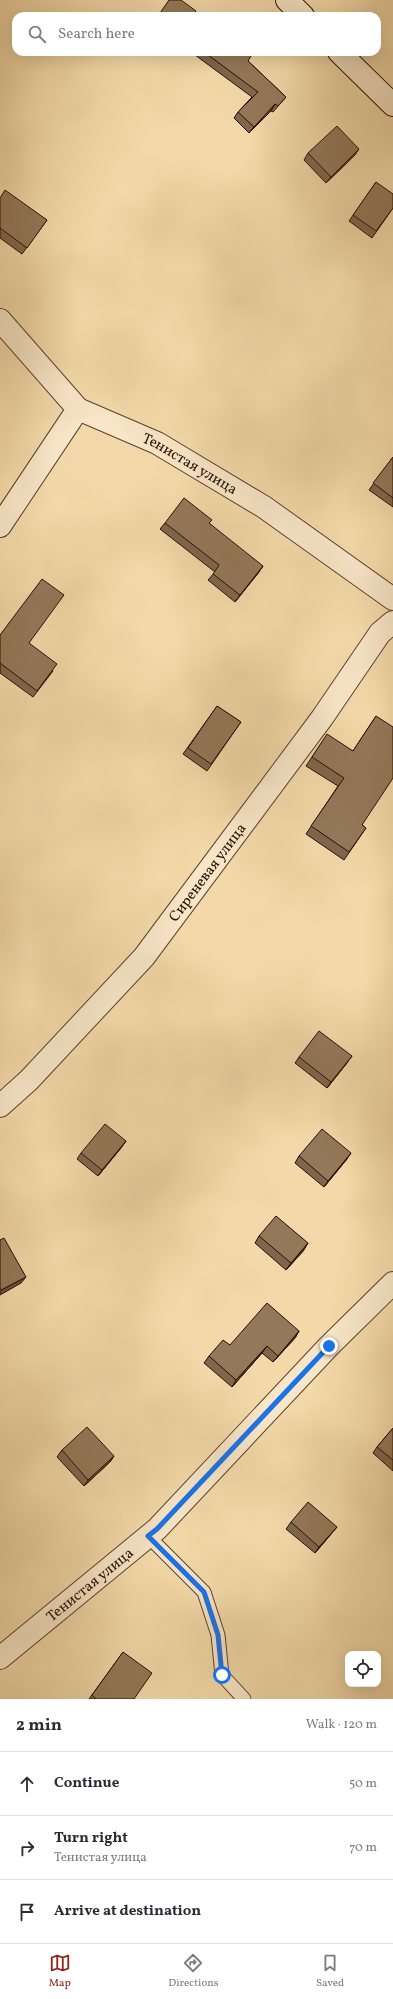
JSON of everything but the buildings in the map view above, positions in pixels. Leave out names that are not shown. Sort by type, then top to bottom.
[{"type":"street","points":[[287,0],[299,12]]},
{"type":"street","points":[[343,56],[393,105]]},
{"type":"street","name":"Тенистая улица","points":[[0,320],[78,409],[157,443],[184,459],[264,507],[393,598]]},
{"type":"street","points":[[0,526],[78,409]]},
{"type":"street","name":"Сиреневая улица","points":[[0,1106],[29,1080],[144,957],[322,718],[380,633],[393,622]]},
{"type":"street","name":"Тенистая улица","points":[[0,1658],[157,1529],[329,1346],[393,1283]]},
{"type":"lane","points":[[148,1536],[204,1592],[218,1635],[222,1675],[244,1699]]},
{"type":"route","points":[[222,1675],[218,1635],[204,1592],[148,1536],[157,1529],[329,1346]]}]
